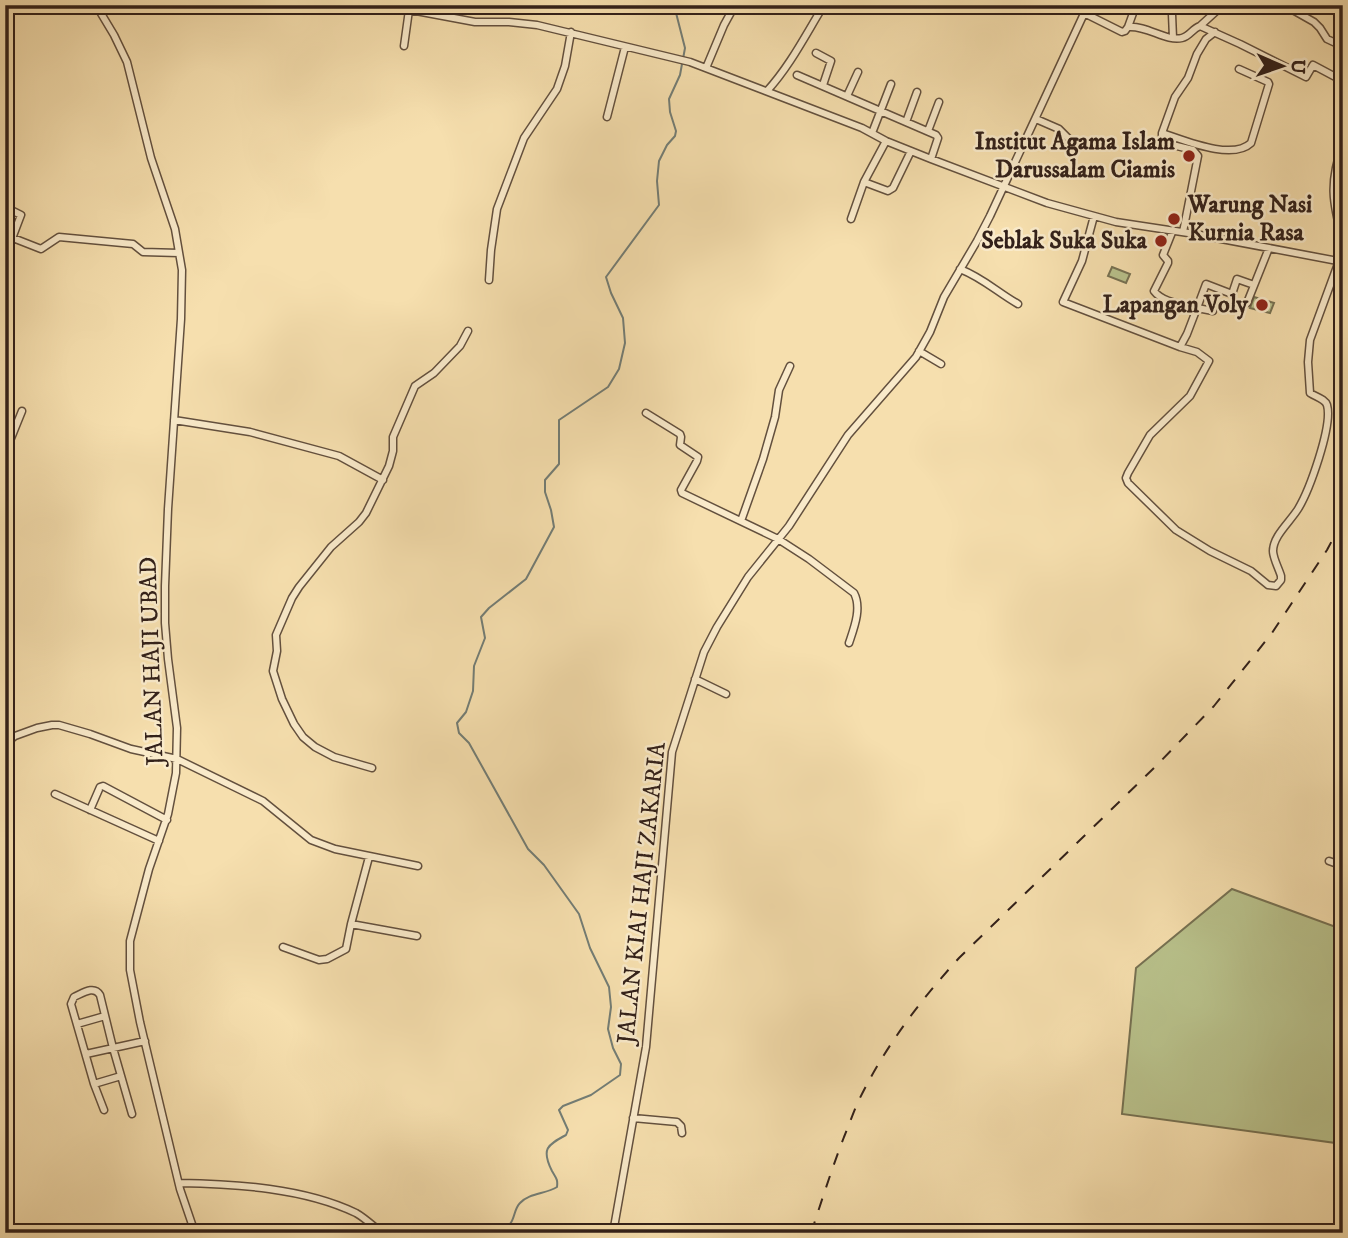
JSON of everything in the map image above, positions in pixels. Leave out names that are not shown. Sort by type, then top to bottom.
[{"type":"street","name":"JALAN HAJI UBAD","points":[[96,5],[127,62],[151,158],[175,229],[182,270],[165,611],[177,729],[177,759],[167,820],[149,869],[130,941],[130,970],[179,1183],[195,1233]]},
{"type":"street","points":[[384,5],[475,22],[537,25],[690,62],[1047,203],[1116,222],[1173,230],[1341,262],[1310,340],[1307,362],[1310,393],[1327,404],[1321,453],[1299,507],[1278,534],[1273,550],[1281,580],[1276,586],[1268,585],[1251,571],[1210,551],[1176,530],[1128,483],[1128,473],[1145,442],[1189,396],[1209,361],[1198,352],[1063,302],[1082,261],[1094,216]]},
{"type":"street","points":[[706,68],[735,5]]},
{"type":"street","points":[[767,91],[790,63],[824,5]]},
{"type":"street","name":"JALAN KIAI HAJI ZAKARIA","points":[[613,1233],[646,1047],[671,752],[704,652],[747,578],[810,496],[848,435],[916,357],[930,332],[944,297],[977,241],[1088,5]]},
{"type":"street","points":[[1084,13],[1125,32],[1136,5]]},
{"type":"street","points":[[1173,36],[1172,14],[1175,5]]},
{"type":"street","points":[[1128,27],[1185,38],[1223,5]]},
{"type":"street","points":[[1284,5],[1307,17],[1320,28],[1327,39],[1342,47]]},
{"type":"street","points":[[404,46],[409,10]]},
{"type":"street","points":[[1200,26],[1306,78],[1312,65],[1343,81]]},
{"type":"street","points":[[489,280],[497,209],[524,138],[558,89],[571,32]]},
{"type":"street","points":[[1183,232],[1198,156],[1193,149],[1164,143],[1162,133],[1175,97],[1188,78],[1197,54],[1214,32]]},
{"type":"street","points":[[607,117],[625,47]]},
{"type":"street","points":[[816,53],[831,61],[822,85]]},
{"type":"street","points":[[1162,133],[1204,147],[1237,150],[1248,147],[1269,84],[1239,69]]},
{"type":"street","points":[[847,96],[858,72]]},
{"type":"street","points":[[797,75],[936,135],[938,138],[931,159]]},
{"type":"street","points":[[872,133],[891,84]]},
{"type":"street","points":[[906,122],[917,92]]},
{"type":"street","points":[[929,131],[939,102]]},
{"type":"street","points":[[1036,119],[1059,128],[1068,138]]},
{"type":"street","points":[[851,219],[864,182],[886,141]]},
{"type":"street","points":[[1343,143],[1333,185],[1334,203],[1343,241]]},
{"type":"street","points":[[864,182],[882,190],[892,190],[911,151]]},
{"type":"street","points":[[5,207],[21,215],[5,257]]},
{"type":"street","points":[[1173,230],[1163,255],[1168,263],[1154,291],[1156,295],[1171,302],[1213,312]]},
{"type":"street","points":[[10,240],[41,249],[59,237],[133,244],[143,252],[179,253]]},
{"type":"street","points":[[1247,303],[1269,248]]},
{"type":"street","points":[[960,269],[987,282],[1017,304]]},
{"type":"street","points":[[1180,347],[1206,284],[1232,294],[1237,279],[1254,285]]},
{"type":"street","points":[[372,768],[334,757],[314,747],[303,737],[282,699],[273,671],[277,651],[276,635],[292,597],[307,576],[331,547],[363,518],[389,466],[393,438],[415,386],[434,373],[460,346],[468,331]]},
{"type":"street","points":[[919,351],[941,365]]},
{"type":"street","points":[[741,521],[775,417],[779,390],[790,366]]},
{"type":"street","points":[[5,453],[22,411]]},
{"type":"street","points":[[646,413],[680,434],[680,445],[698,457],[681,490],[682,494],[778,539],[810,559],[854,593],[858,601],[855,626],[849,643]]},
{"type":"street","points":[[174,420],[250,432],[340,456],[383,480]]},
{"type":"street","points":[[695,679],[726,694]]},
{"type":"street","points":[[5,744],[15,736],[59,725],[131,749],[177,759],[263,802],[311,840],[335,849],[418,866]]},
{"type":"street","points":[[90,810],[103,786],[167,820]]},
{"type":"street","points":[[55,794],[159,841]]},
{"type":"street","points":[[283,947],[319,960],[325,960],[346,949],[369,857]]},
{"type":"street","points":[[1329,861],[1343,866]]},
{"type":"street","points":[[351,924],[417,936]]},
{"type":"street","points":[[104,1110],[71,1004],[74,997],[93,989],[100,995],[132,1114]]},
{"type":"street","points":[[77,1024],[105,1016]]},
{"type":"street","points":[[86,1054],[145,1041]]},
{"type":"street","points":[[94,1084],[121,1076]]},
{"type":"street","points":[[632,1118],[677,1122],[682,1133]]},
{"type":"street","points":[[179,1183],[299,1193],[355,1213],[382,1233]]},
{"type":"green space","points":[[1112,267],[1130,274],[1126,283],[1108,276]]},
{"type":"green space","name":"Lapangan Voly","points":[[1254,297],[1274,303],[1270,313],[1250,308]]},
{"type":"green space","points":[[1232,889],[1333,926],[1343,925],[1343,1144],[1122,1114],[1136,968]]},
{"type":"waterway","points":[[674,5],[685,48],[683,59]]},
{"type":"waterway","points":[[502,1233],[512,1222],[520,1203],[533,1195],[557,1187],[547,1153],[550,1145],[566,1135],[568,1130],[559,1110],[591,1095],[620,1075],[621,1064],[608,1029],[611,1007],[609,987],[590,948],[579,914],[544,865],[528,849],[469,743],[459,733],[457,723],[466,712],[473,691],[474,666],[485,638],[481,617],[526,579],[554,527],[545,492],[545,480],[559,464],[559,420],[608,387],[619,369],[625,343],[623,318],[606,277],[659,205],[659,161],[676,131],[669,99],[682,64]]},
{"type":"railway","points":[[811,1233],[858,1102],[879,1063],[916,1009],[959,958],[1214,706],[1272,633],[1327,550],[1343,520]]},
{"type":"place","name":"Institut Agama Islam Darussalam Ciamis","points":[[1189,156]]},
{"type":"place","name":"Warung Nasi Kurnia Rasa","points":[[1174,219]]},
{"type":"place","name":"Seblak Suka Suka","points":[[1161,241]]},
{"type":"place","name":"Lapangan Voly","points":[[1262,305]]}]
